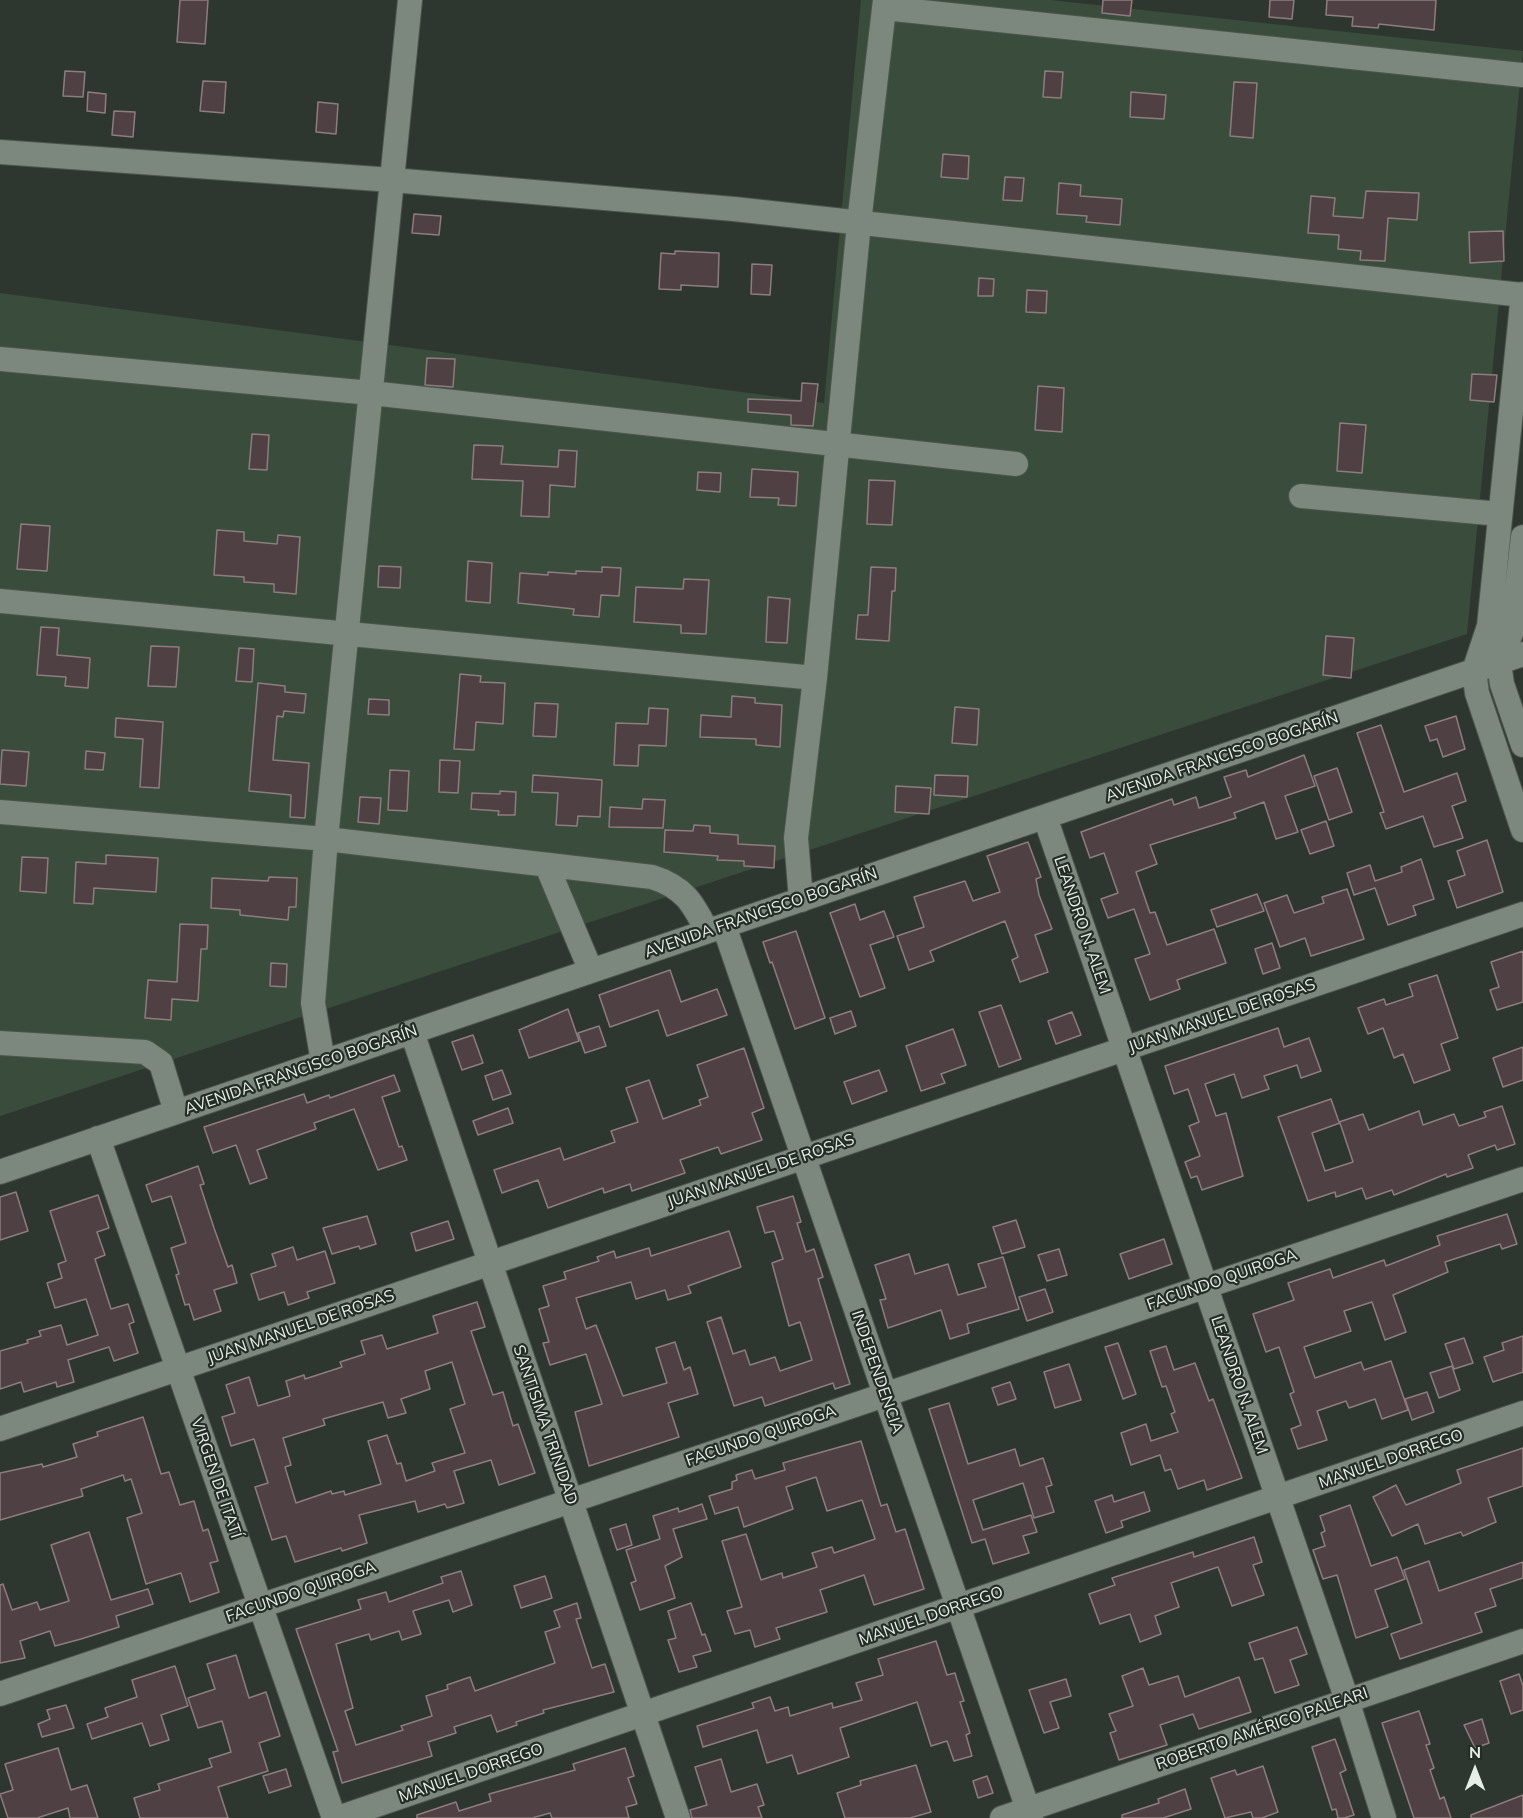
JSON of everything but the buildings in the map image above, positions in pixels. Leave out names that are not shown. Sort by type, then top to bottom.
[{"type":"street","points":[[323,1062],[313,1003],[326,839],[410,0]]},
{"type":"street","points":[[801,900],[796,838],[815,678],[859,223],[885,4],[1523,75]]},
{"type":"street","points":[[0,152],[392,180],[859,223],[1523,295],[1489,626],[1474,671],[1476,693],[1523,830]]},
{"type":"street","points":[[0,359],[371,393],[1016,464]]},
{"type":"street","points":[[1301,496],[1500,514]]},
{"type":"street","points":[[1492,737],[1522,742],[1502,684],[1499,662],[1512,630],[1523,537]]},
{"type":"street","points":[[0,601],[815,678]]},
{"type":"street","name":"AVENIDA FRANCISCO BOGARÍN","points":[[0,1172],[1523,654]]},
{"type":"street","name":"INDEPENDENCIA","points":[[0,812],[326,839],[652,877],[668,882],[691,900],[715,929],[803,1157],[1030,1814]]},
{"type":"street","name":"LEANDRO N. ALEM","points":[[1045,817],[1347,1700],[1384,1818]]},
{"type":"street","points":[[547,866],[591,971]]},
{"type":"street","name":"JUAN MANUEL DE ROSAS","points":[[0,1430],[1523,914]]},
{"type":"street","name":"SANTISIMA TRINIDAD","points":[[412,1032],[678,1818]]},
{"type":"street","points":[[0,1043],[146,1052],[161,1063],[176,1112]]},
{"type":"street","name":"VIRGEN DE ITATÍ","points":[[99,1138],[333,1818]]},
{"type":"street","name":"FACUNDO QUIROGA","points":[[0,1694],[1523,1179]]},
{"type":"street","name":"MANUEL DORREGO","points":[[338,1818],[1523,1413]]},
{"type":"street","name":"ROBERTO AMÉRICO PALEARI","points":[[1002,1818],[1030,1814],[1347,1700],[1523,1641]]},
{"type":"green space","points":[[861,0],[1050,0],[1523,51],[1467,634],[0,1116],[0,293],[824,403]]}]
